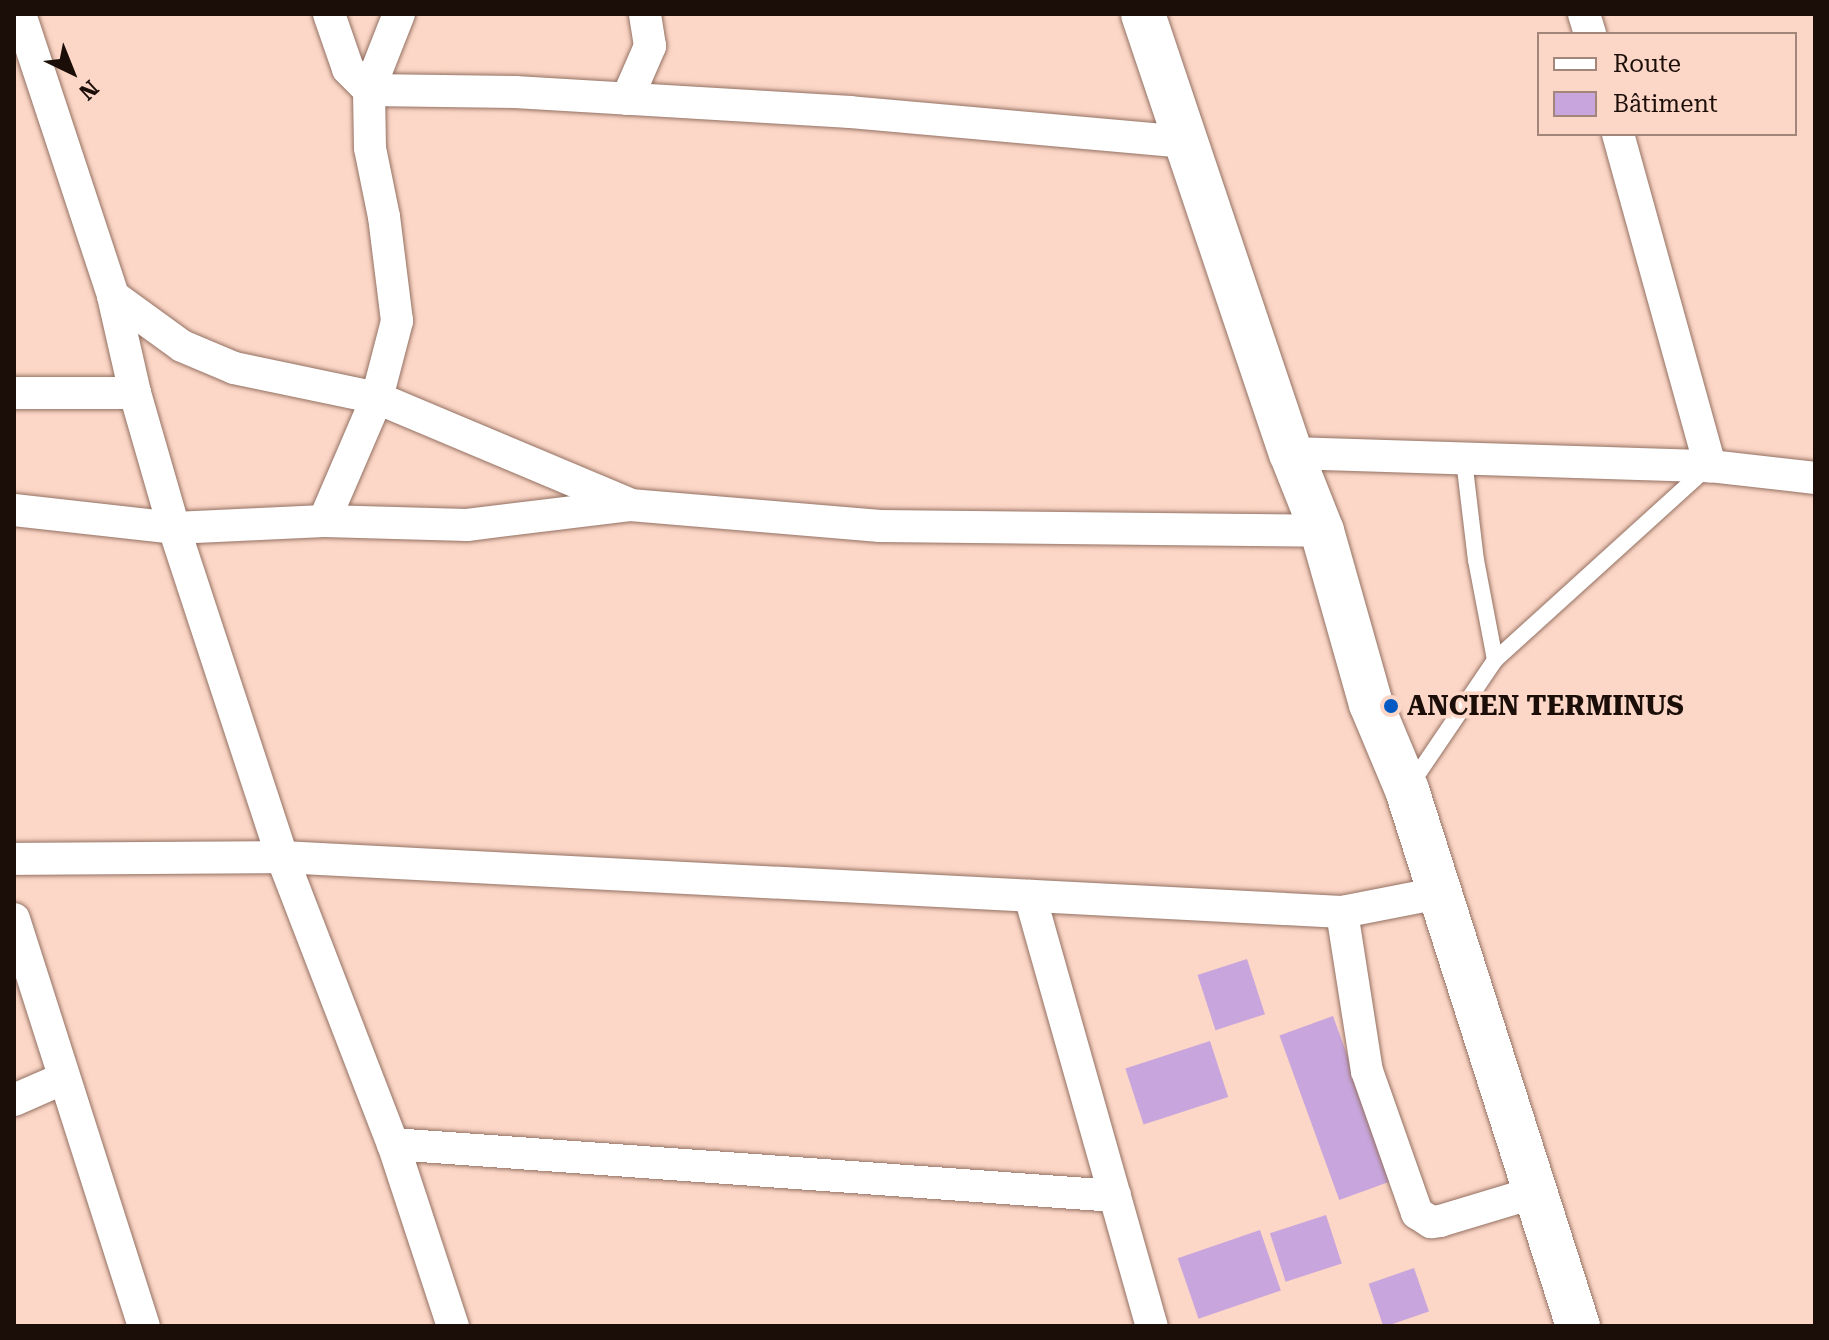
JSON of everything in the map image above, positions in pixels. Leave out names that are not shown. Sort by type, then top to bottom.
[{"type":"street","points":[[20,14],[113,296],[135,393],[174,528],[282,857],[393,1144],[453,1326]]},
{"type":"street","points":[[329,14],[348,69],[369,90],[515,92],[850,112],[1187,142]]},
{"type":"street","points":[[324,521],[377,398],[397,321],[384,217],[370,148],[369,90],[399,14]]},
{"type":"street","points":[[627,99],[650,46],[645,14]]},
{"type":"street","points":[[1143,14],[1291,453],[1322,531],[1371,704],[1407,790],[1533,1193],[1578,1326]]},
{"type":"street","points":[[1619,136],[1710,466]]},
{"type":"street","points":[[113,296],[182,346],[234,368],[377,398],[630,505]]},
{"type":"street","points":[[14,393],[135,393]]},
{"type":"street","points":[[1291,453],[1710,466],[1815,478]]},
{"type":"street","points":[[14,510],[174,528],[324,521],[467,525],[630,505],[880,526],[1322,531]]},
{"type":"street","points":[[14,859],[282,857],[1342,912],[1439,893]]},
{"type":"street","points":[[1030,896],[1152,1326]]},
{"type":"street","points":[[1342,912],[1367,1071],[1417,1213],[1431,1222],[1440,1221],[1533,1193]]},
{"type":"street","points":[[14,919],[62,1079],[144,1326]]},
{"type":"street","points":[[14,1100],[62,1079]]},
{"type":"street","points":[[393,1144],[1115,1196]]},
{"type":"lane","points":[[1464,460],[1476,560],[1495,660]]},
{"type":"lane","points":[[1407,790],[1495,660],[1710,466]]},
{"type":"building","points":[[1247,959],[1265,1014],[1215,1030],[1198,975]]},
{"type":"building","points":[[1333,1016],[1393,1180],[1339,1200],[1279,1035]]},
{"type":"building","points":[[1210,1041],[1228,1097],[1144,1125],[1125,1069]]},
{"type":"building","points":[[1326,1215],[1342,1264],[1286,1282],[1270,1233]]},
{"type":"building","points":[[1260,1230],[1281,1291],[1199,1319],[1178,1258]]},
{"type":"building","points":[[1414,1268],[1429,1311],[1383,1326],[1369,1284]]},
{"type":"place","name":"ANCIEN TERMINUS","points":[[1391,706]]}]
